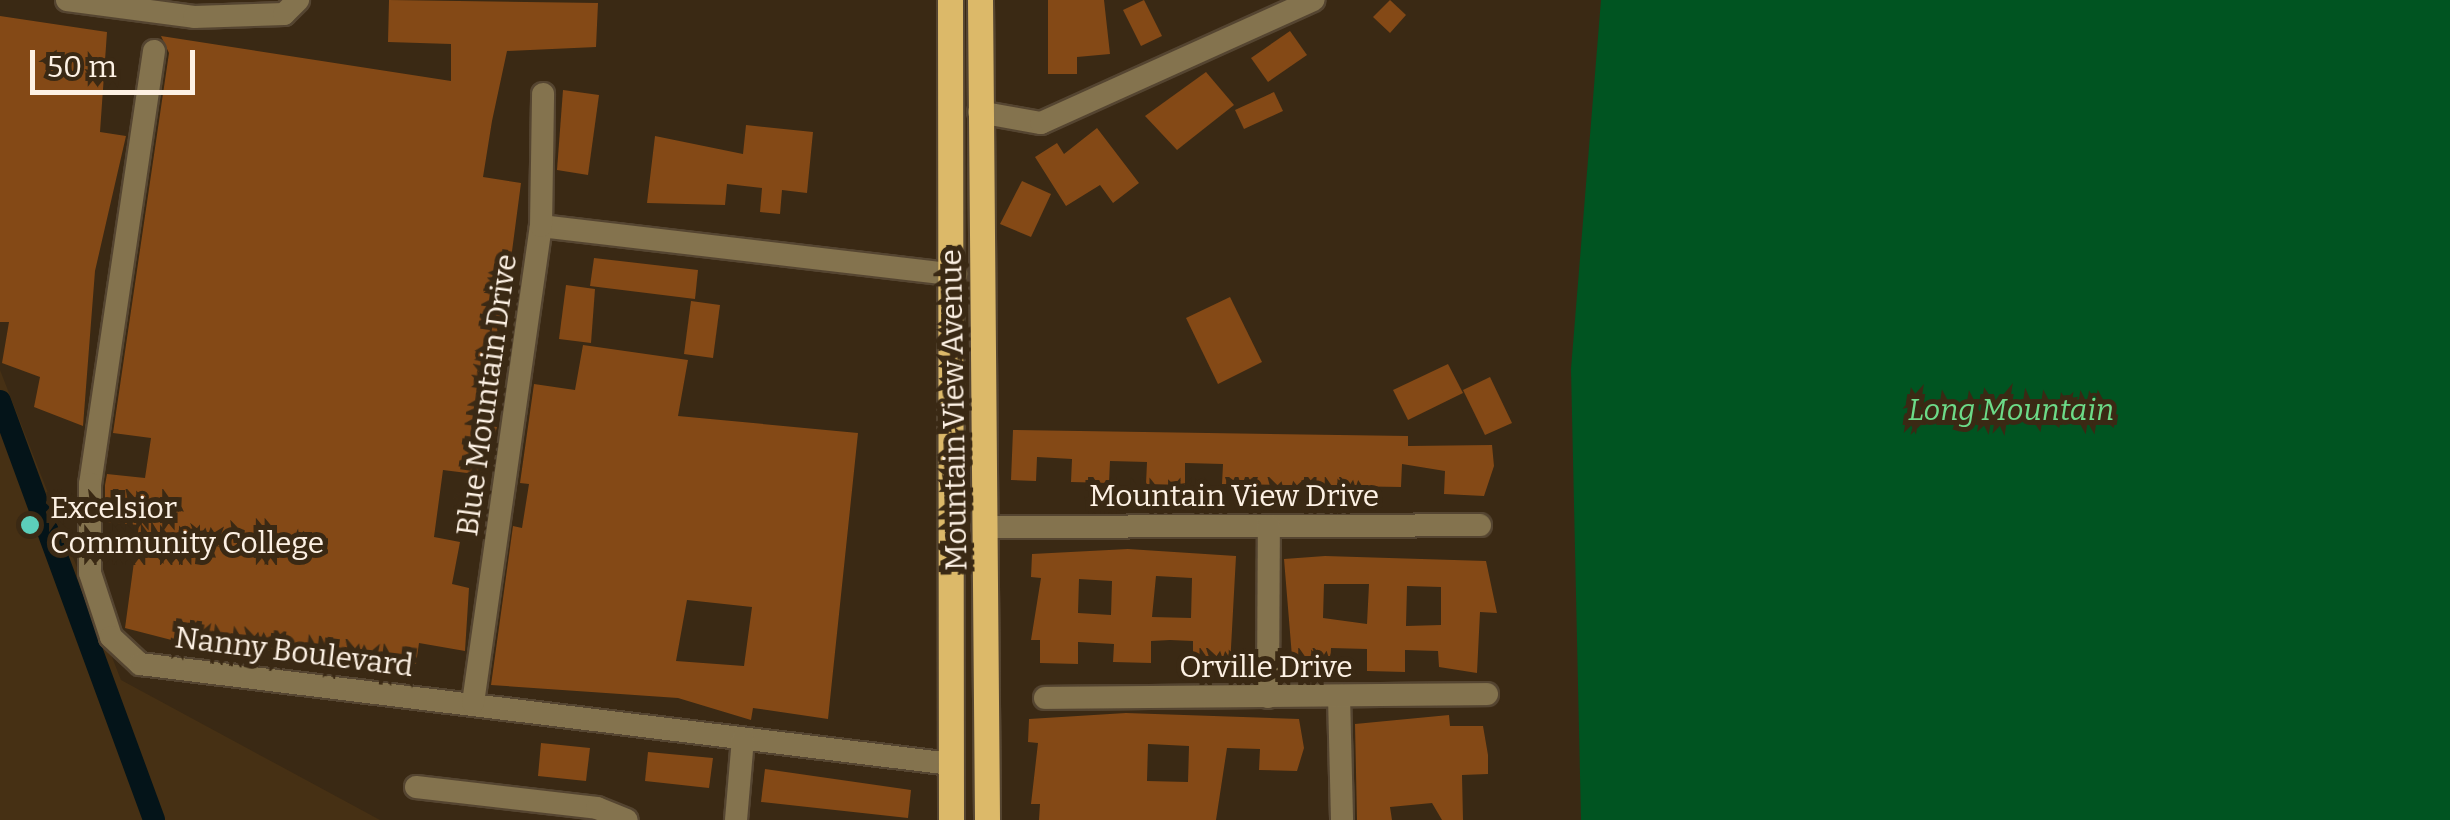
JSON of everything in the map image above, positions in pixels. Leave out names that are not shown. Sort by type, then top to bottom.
[{"type":"main road","name":"Mountain View Avenue","points":[[950,0],[956,274],[951,820]]},
{"type":"main road","name":"Mountain View Avenue","points":[[980,0],[978,112],[986,315],[988,526],[987,820]]},
{"type":"main road","points":[[955,318],[986,315]]},
{"type":"main road","points":[[953,670],[989,666]]},
{"type":"street","points":[[67,0],[194,17],[284,14],[298,0]]},
{"type":"street","points":[[978,112],[1042,123],[1314,0]]},
{"type":"street","name":"Nanny Boulevard","points":[[154,51],[90,484],[90,574],[111,637],[140,664],[951,764]]},
{"type":"street","name":"Blue Mountain Drive","points":[[472,703],[541,226],[543,94]]},
{"type":"street","points":[[541,226],[956,274]]},
{"type":"street","name":"Mountain View Drive","points":[[988,526],[1480,525]]},
{"type":"street","points":[[1268,697],[1270,526]]},
{"type":"street","name":"Orville Drive","points":[[1045,698],[1487,694]]},
{"type":"street","points":[[1339,696],[1342,820]]},
{"type":"street","points":[[736,820],[744,739]]},
{"type":"street","points":[[416,787],[596,808],[627,820]]},
{"type":"shaded area","name":"Excelsior Community College","points":[[0,370],[121,680],[380,820],[0,820]]},
{"type":"green space","name":"Long Mountain","points":[[1601,0],[2450,0],[2450,820],[1581,820],[1571,369]]},
{"type":"building","points":[[389,0],[598,3],[596,47],[507,51],[492,121],[483,177],[521,183],[489,426],[497,427],[483,475],[443,470],[434,537],[460,542],[452,584],[469,588],[465,651],[419,643],[416,664],[318,650],[218,652],[125,628],[139,525],[105,522],[105,485],[107,474],[145,478],[151,438],[113,433],[169,53],[161,36],[451,81],[451,44],[388,42]]},
{"type":"building","points":[[1048,0],[1104,0],[1110,54],[1077,57],[1077,74],[1048,74]]},
{"type":"building","points":[[1144,0],[1162,36],[1141,46],[1123,10]]},
{"type":"building","points":[[1390,0],[1406,15],[1390,33],[1373,17]]},
{"type":"building","points":[[0,16],[107,32],[100,132],[126,136],[95,271],[83,426],[34,407],[40,377],[2,363],[9,322],[0,322]]},
{"type":"building","points":[[1290,31],[1307,55],[1268,82],[1251,58]]},
{"type":"building","points":[[1206,72],[1234,105],[1177,150],[1145,116]]},
{"type":"building","points":[[563,90],[599,95],[588,175],[557,170]]},
{"type":"building","points":[[1274,92],[1283,111],[1244,129],[1235,110]]},
{"type":"building","points":[[746,125],[813,132],[807,193],[782,190],[780,214],[760,212],[762,188],[727,184],[725,205],[647,203],[655,136],[743,154]]},
{"type":"building","points":[[1097,128],[1139,183],[1113,203],[1100,185],[1066,206],[1035,157],[1057,143],[1064,154]]},
{"type":"building","points":[[1022,181],[1051,194],[1031,237],[1000,224]]},
{"type":"building","points":[[594,258],[698,270],[695,299],[590,286]]},
{"type":"building","points":[[566,285],[595,289],[591,343],[559,339]]},
{"type":"building","points":[[1230,297],[1262,362],[1218,384],[1186,318]]},
{"type":"building","points":[[691,301],[720,305],[713,358],[684,354]]},
{"type":"building","points":[[583,345],[688,360],[678,416],[858,433],[828,719],[753,708],[751,720],[678,698],[491,685],[513,526],[522,528],[529,484],[520,483],[534,384],[575,390]],"holes":[[[687,600],[752,607],[744,666],[676,661]]]},
{"type":"building","points":[[1448,364],[1463,393],[1408,420],[1393,390]]},
{"type":"building","points":[[1490,377],[1512,423],[1485,435],[1463,390]]},
{"type":"building","points":[[1013,430],[1408,436],[1408,446],[1492,445],[1494,466],[1484,496],[1444,494],[1445,471],[1402,464],[1401,487],[1222,484],[1223,464],[1185,463],[1185,485],[1146,484],[1147,462],[1110,461],[1109,483],[1071,482],[1072,459],[1037,457],[1036,481],[1011,480]]},
{"type":"building","points":[[1128,549],[1236,556],[1230,666],[1193,665],[1193,641],[1170,640],[1151,641],[1151,663],[1113,662],[1114,644],[1078,642],[1078,664],[1040,663],[1040,640],[1031,640],[1041,578],[1031,577],[1032,554]],"holes":[[[1156,576],[1192,578],[1191,618],[1152,617]],[[1079,579],[1112,581],[1111,615],[1078,613]]]},
{"type":"building","points":[[1325,556],[1486,561],[1497,613],[1480,612],[1477,673],[1439,667],[1438,651],[1405,650],[1405,672],[1367,671],[1367,649],[1331,648],[1330,670],[1293,669],[1284,559]],"holes":[[[1324,584],[1369,584],[1367,624],[1323,618]],[[1407,586],[1441,587],[1441,625],[1406,626]]]},
{"type":"building","points":[[1126,713],[1299,719],[1304,748],[1297,771],[1259,770],[1260,749],[1227,748],[1216,820],[1039,820],[1040,804],[1031,804],[1038,743],[1028,742],[1029,719]],"holes":[[[1148,744],[1189,746],[1188,782],[1147,781]]]},
{"type":"building","points":[[1449,715],[1450,726],[1483,726],[1488,755],[1488,774],[1462,775],[1463,820],[1442,820],[1432,803],[1390,807],[1392,820],[1357,820],[1355,724]]},
{"type":"building","points":[[541,743],[590,748],[586,781],[538,776]]},
{"type":"building","points":[[648,752],[713,758],[709,788],[645,781]]},
{"type":"building","points":[[765,769],[911,790],[908,818],[761,802]]},
{"type":"waterway","points":[[0,401],[154,820]]},
{"type":"place","name":"Excelsior Community College","points":[[30,525]]}]
